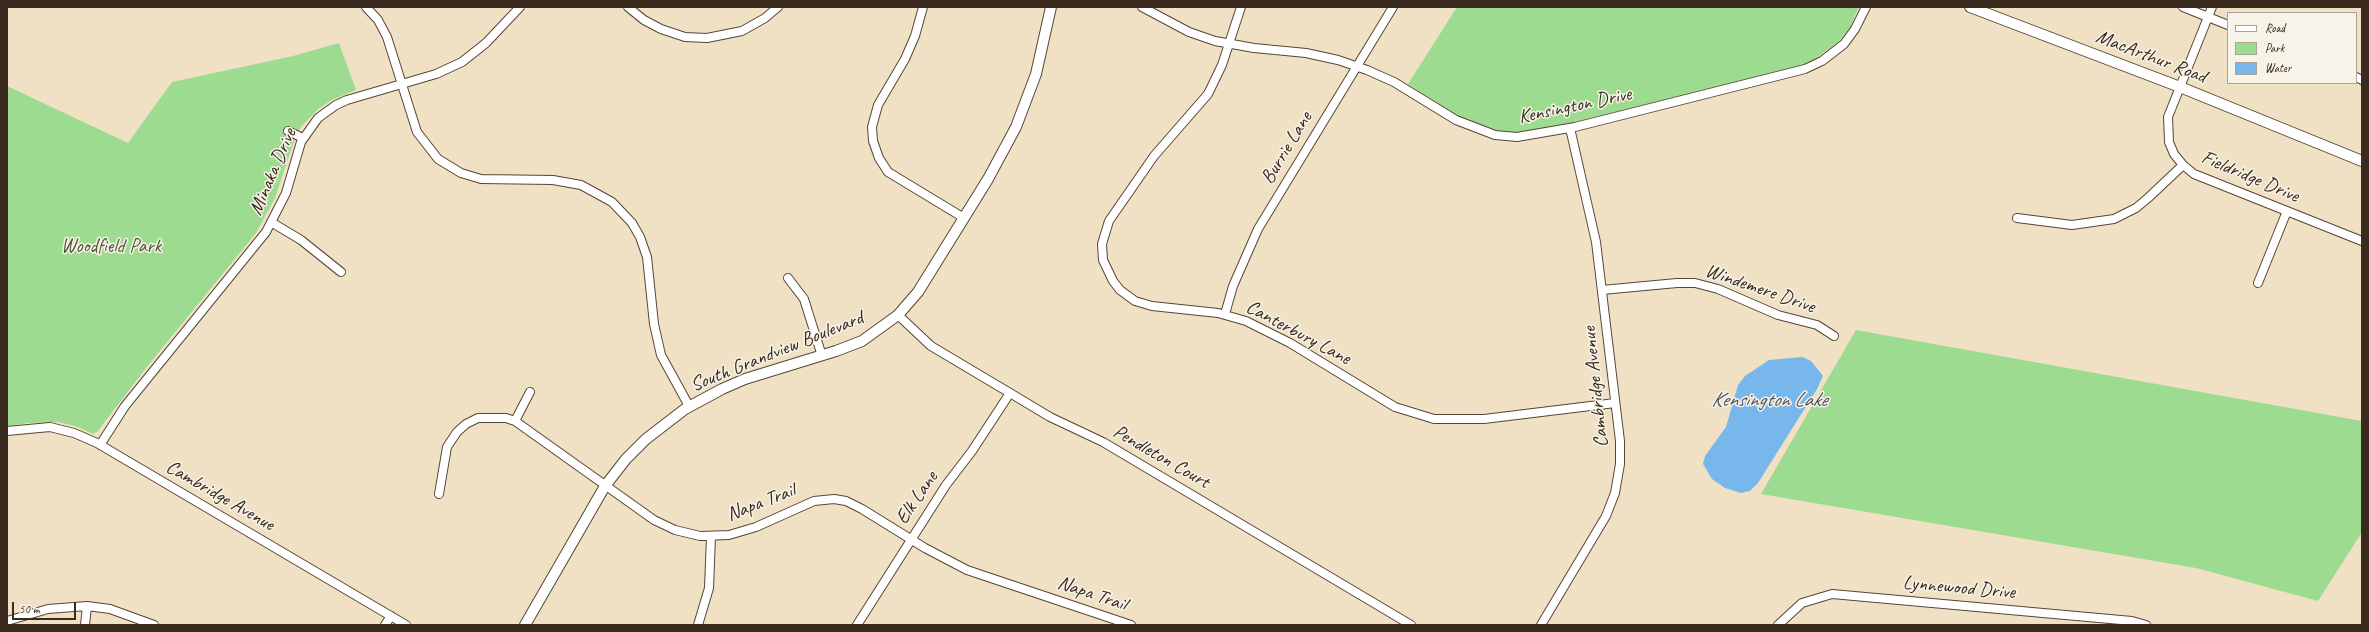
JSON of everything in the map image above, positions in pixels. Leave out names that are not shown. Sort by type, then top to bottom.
[{"type":"street","points":[[366,7],[378,20],[387,37],[417,132],[430,151],[451,168],[481,179],[553,180],[582,185],[602,195],[621,210],[640,237],[647,256],[656,338],[667,369],[689,406]]},
{"type":"street","name":"Minaka Drive","points":[[100,445],[125,406],[260,240],[286,193],[303,138],[318,118],[336,105],[436,74],[462,62],[486,43],[520,7]]},
{"type":"street","points":[[628,7],[644,20],[661,29],[685,37],[707,38],[742,31],[766,18],[778,7]]},
{"type":"street","points":[[923,7],[915,36],[905,59],[878,105],[872,127],[873,141],[879,158],[888,172],[964,218]]},
{"type":"street","name":"South Grandview Boulevard","points":[[525,625],[605,486],[626,459],[646,439],[689,406],[745,379],[822,356],[862,341],[898,315],[918,292],[1006,147],[1026,104],[1036,74],[1051,7]]},
{"type":"street","name":"Kensington Drive","points":[[1142,7],[1189,32],[1229,44],[1306,53],[1357,66],[1394,82],[1456,120],[1481,131],[1517,137],[1570,128],[1805,69],[1822,61],[1844,44],[1855,29],[1866,7]]},
{"type":"street","name":"Canterbury Lane","points":[[1241,7],[1229,44],[1208,94],[1137,177],[1109,220],[1102,244],[1103,260],[1113,282],[1120,290],[1135,301],[1152,306],[1225,314],[1246,321],[1290,343],[1394,407],[1434,419],[1484,419],[1615,403]]},
{"type":"street","name":"Burrie Lane","points":[[1225,314],[1233,286],[1258,229],[1393,7]]},
{"type":"street","name":"MacArthur Road","points":[[1970,7],[2180,88],[2362,161]]},
{"type":"street","points":[[2183,7],[2227,25]]},
{"type":"street","name":"Fieldridge Drive","points":[[2212,7],[2168,117],[2167,130],[2171,148],[2182,165],[2194,174],[2362,241]]},
{"type":"street","name":"Cambridge Avenue","points":[[1541,625],[1605,518],[1612,502],[1620,464],[1615,403],[1602,290],[1590,212],[1570,128]]},
{"type":"street","points":[[288,131],[303,138]]},
{"type":"street","points":[[2017,218],[2072,225],[2114,219],[2136,208],[2182,165]]},
{"type":"street","points":[[2258,284],[2287,211]]},
{"type":"street","points":[[271,222],[301,240],[342,272]]},
{"type":"street","points":[[788,278],[804,300],[822,356]]},
{"type":"street","name":"Windemere Drive","points":[[1602,290],[1677,283],[1695,283],[1718,289],[1778,315],[1816,325],[1834,336]]},
{"type":"street","name":"Pendleton Court","points":[[898,315],[932,346],[1050,416],[1103,442],[1412,625]]},
{"type":"street","points":[[515,421],[530,392]]},
{"type":"street","name":"Elk Lane","points":[[857,625],[910,539],[946,486],[984,435],[1010,393]]},
{"type":"street","name":"Napa Trail","points":[[439,494],[447,447],[457,432],[472,421],[484,417],[499,417],[515,421],[662,525],[684,533],[711,536],[739,532],[814,501],[834,499],[846,501],[862,509],[910,539],[967,570],[1131,625]]},
{"type":"street","name":"Cambridge Avenue","points":[[7,431],[50,427],[74,433],[100,445],[406,625]]},
{"type":"street","points":[[698,625],[709,588],[711,536]]},
{"type":"street","name":"Lynnewood Drive","points":[[1778,625],[1802,603],[1832,594],[2125,620],[2146,625]]},
{"type":"street","points":[[85,625],[87,606]]},
{"type":"street","points":[[7,621],[48,609],[87,606],[110,609],[154,625]]},
{"type":"street","points":[[385,625],[391,616]]},
{"type":"green space","points":[[1457,7],[1859,7],[1850,27],[1839,41],[1815,59],[1801,66],[1558,126],[1522,133],[1507,133],[1469,123],[1408,84]]},
{"type":"green space","name":"Woodfield Park","points":[[339,43],[356,90],[332,100],[318,109],[300,128],[293,144],[275,198],[256,233],[146,368],[97,432],[93,434],[78,427],[59,422],[28,423],[7,426],[7,86],[128,143],[172,82],[293,56]]},
{"type":"green space","points":[[1856,330],[2362,421],[2362,532],[2318,601],[2196,568],[1761,494]]},
{"type":"water","name":"Kensington Lake","points":[[1802,357],[1811,361],[1823,376],[1817,389],[1758,483],[1750,491],[1741,493],[1725,488],[1712,479],[1703,464],[1705,456],[1726,427],[1738,385],[1745,376],[1769,360]]}]
